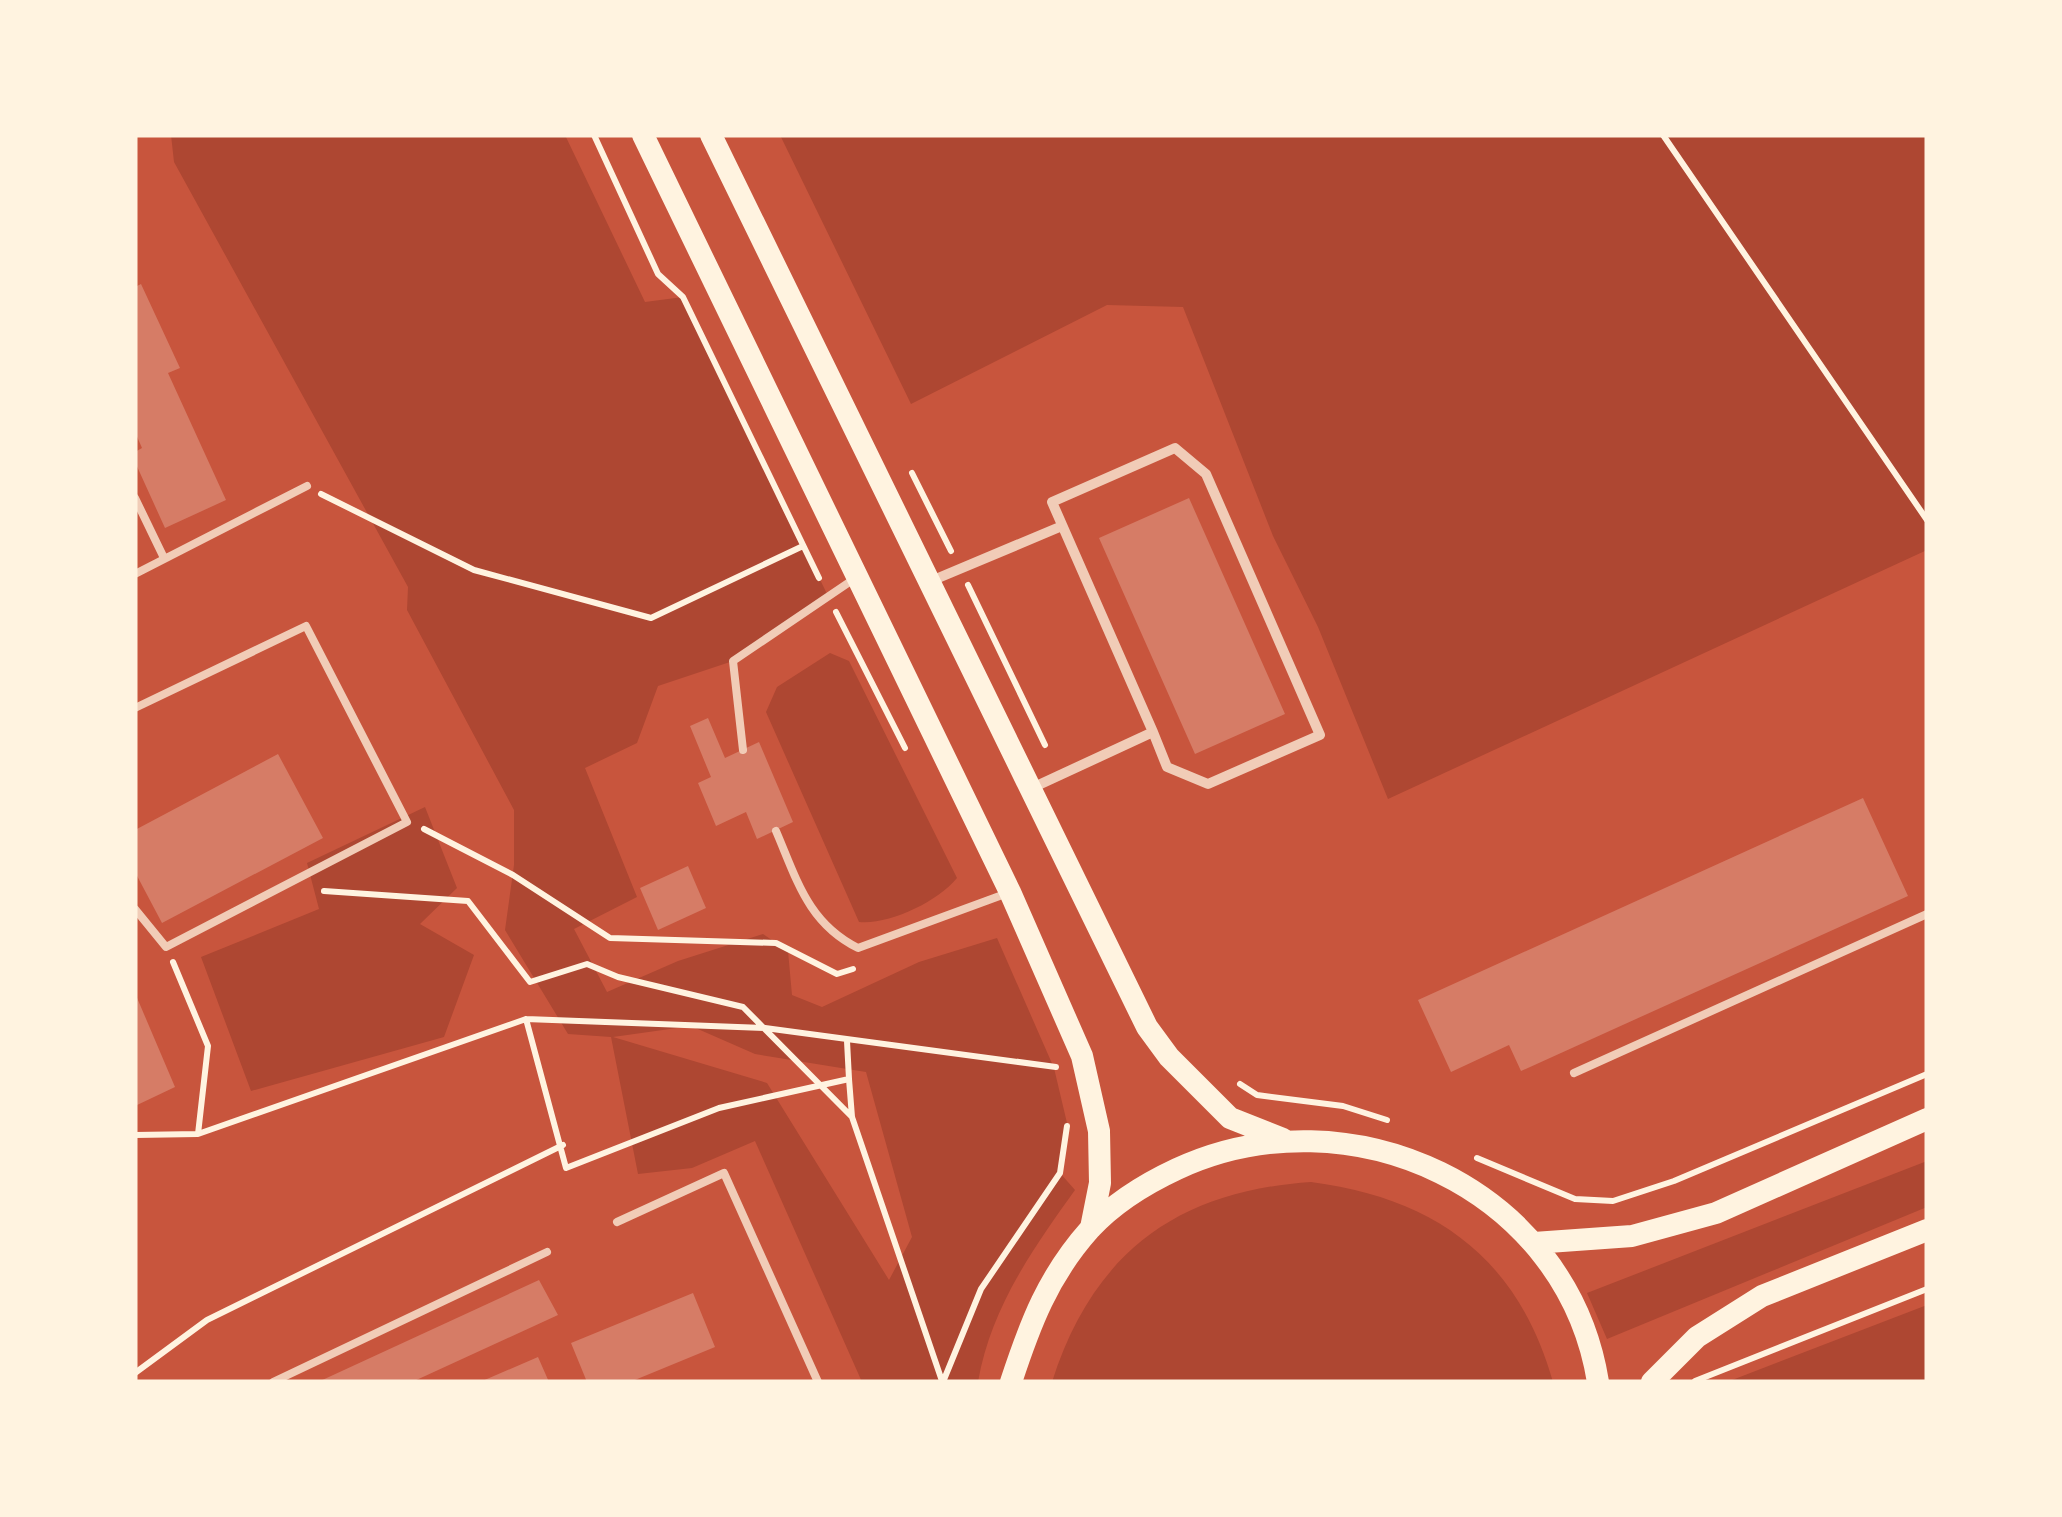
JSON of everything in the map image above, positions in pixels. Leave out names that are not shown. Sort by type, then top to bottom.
[{"type":"main road","points":[[643,135],[1010,892],[1082,1056],[1100,1131],[1100,1183],[1091,1228]]},
{"type":"main road","points":[[711,135],[1147,1028],[1230,1118],[1282,1139]]},
{"type":"main road","points":[[1534,1243],[1632,1236],[1716,1214],[1927,1119]]},
{"type":"main road","points":[[1011,1382],[1038,1301],[1091,1228],[1147,1183],[1196,1160],[1282,1139],[1349,1142],[1414,1159],[1473,1190],[1534,1243],[1566,1291],[1594,1358],[1598,1382]]},
{"type":"main road","points":[[1652,1382],[1697,1337],[1762,1296],[1927,1230]]},
{"type":"street","points":[[1174,448],[1206,474],[1320,735],[1208,784],[1167,767],[1153,732],[1052,502],[1174,448]]},
{"type":"street","points":[[931,581],[1062,526]]},
{"type":"street","points":[[1031,789],[1153,732]]},
{"type":"lane","points":[[135,574],[306,486]]},
{"type":"lane","points":[[135,498],[164,558]]},
{"type":"lane","points":[[743,750],[733,661],[858,577]]},
{"type":"lane","points":[[135,708],[306,626],[407,822],[166,947],[135,909]]},
{"type":"lane","points":[[776,831],[810,911],[833,936],[858,948],[1010,892]]},
{"type":"lane","points":[[1574,1073],[1927,914]]},
{"type":"lane","points":[[617,1222],[724,1173],[818,1382]]},
{"type":"lane","points":[[273,1382],[547,1252]]},
{"type":"path","points":[[594,135],[658,274],[683,297],[828,596]]},
{"type":"path","points":[[1663,135],[1927,520]]},
{"type":"path","points":[[910,470],[1060,776]]},
{"type":"path","points":[[306,486],[474,570],[651,618],[803,546]]},
{"type":"path","points":[[407,822],[486,859],[610,938],[776,943],[837,974],[871,963]]},
{"type":"path","points":[[312,897],[329,889],[468,902],[530,982],[587,964],[618,977],[743,1006],[852,1117]]},
{"type":"path","points":[[166,947],[208,1046],[198,1134]]},
{"type":"path","points":[[172,961],[190,953]]},
{"type":"path","points":[[135,1135],[198,1134],[526,1019],[764,1028],[1054,1068],[1082,1056]]},
{"type":"path","points":[[526,1019],[563,1145],[566,1168],[719,1108],[850,1079]]},
{"type":"path","points":[[846,1041],[852,1117],[943,1382]]},
{"type":"path","points":[[1047,1052],[1058,1086]]},
{"type":"path","points":[[1468,1155],[1575,1199],[1613,1201],[1674,1181],[1927,1074]]},
{"type":"path","points":[[1232,1078],[1258,1095],[1342,1106],[1394,1122]]},
{"type":"path","points":[[943,1382],[981,1289],[1060,1173],[1067,1122]]},
{"type":"path","points":[[135,1373],[206,1320],[563,1145]]},
{"type":"path","points":[[1694,1382],[1927,1288]]},
{"type":"shaded area","points":[[171,135],[565,135],[645,302],[683,297],[828,596],[733,661],[658,686],[637,743],[585,768],[637,897],[574,929],[607,992],[678,961],[763,934],[788,951],[792,995],[822,1007],[919,962],[997,938],[1054,1068],[1067,1123],[1060,1173],[1075,1190],[1015,1281],[993,1329],[978,1382],[862,1382],[755,1141],[692,1168],[638,1174],[611,1037],[568,1034],[505,930],[514,865],[514,810],[407,610],[408,587],[174,162]],"holes":[[[691,1026],[755,1054],[866,1072],[912,1237],[889,1280],[767,1083],[613,1037]]]},
{"type":"shaded area","points":[[780,135],[1927,135],[1927,550],[1388,799],[1318,627],[1273,536],[1183,307],[1107,305],[911,404]]},
{"type":"shaded area","points":[[830,653],[849,661],[957,878],[925,903],[884,920],[859,922],[766,712],[777,687]]},
{"type":"shaded area","points":[[425,807],[457,888],[420,924],[474,955],[444,1037],[251,1091],[201,957],[319,909],[307,863]]},
{"type":"shaded area","points":[[1927,1161],[1927,1207],[1607,1339],[1587,1293]]},
{"type":"shaded area","points":[[1311,1182],[1356,1190],[1396,1203],[1433,1220],[1465,1242],[1494,1268],[1518,1301],[1538,1338],[1553,1382],[1052,1382],[1069,1337],[1091,1298],[1117,1264],[1147,1237],[1181,1215],[1220,1199]]},
{"type":"shaded area","points":[[1927,1305],[1927,1382],[1727,1382]]},
{"type":"building","points":[[141,284],[180,368],[168,373],[226,500],[165,528],[135,462],[135,452],[142,448],[135,432],[135,287]]},
{"type":"building","points":[[1189,498],[1285,714],[1195,754],[1099,538]]},
{"type":"building","points":[[708,718],[725,758],[759,742],[793,822],[757,839],[746,812],[716,826],[698,783],[711,777],[690,726]]},
{"type":"building","points":[[278,754],[323,838],[162,923],[135,872],[135,830]]},
{"type":"building","points":[[1863,798],[1908,896],[1521,1071],[1509,1045],[1451,1072],[1418,1000]]},
{"type":"building","points":[[688,866],[706,908],[658,930],[640,888]]},
{"type":"building","points":[[135,993],[175,1087],[135,1106]]},
{"type":"building","points":[[539,1280],[558,1315],[412,1382],[318,1382]]},
{"type":"building","points":[[693,1293],[715,1347],[630,1382],[587,1382],[571,1343]]},
{"type":"building","points":[[538,1357],[549,1382],[480,1382]]}]
